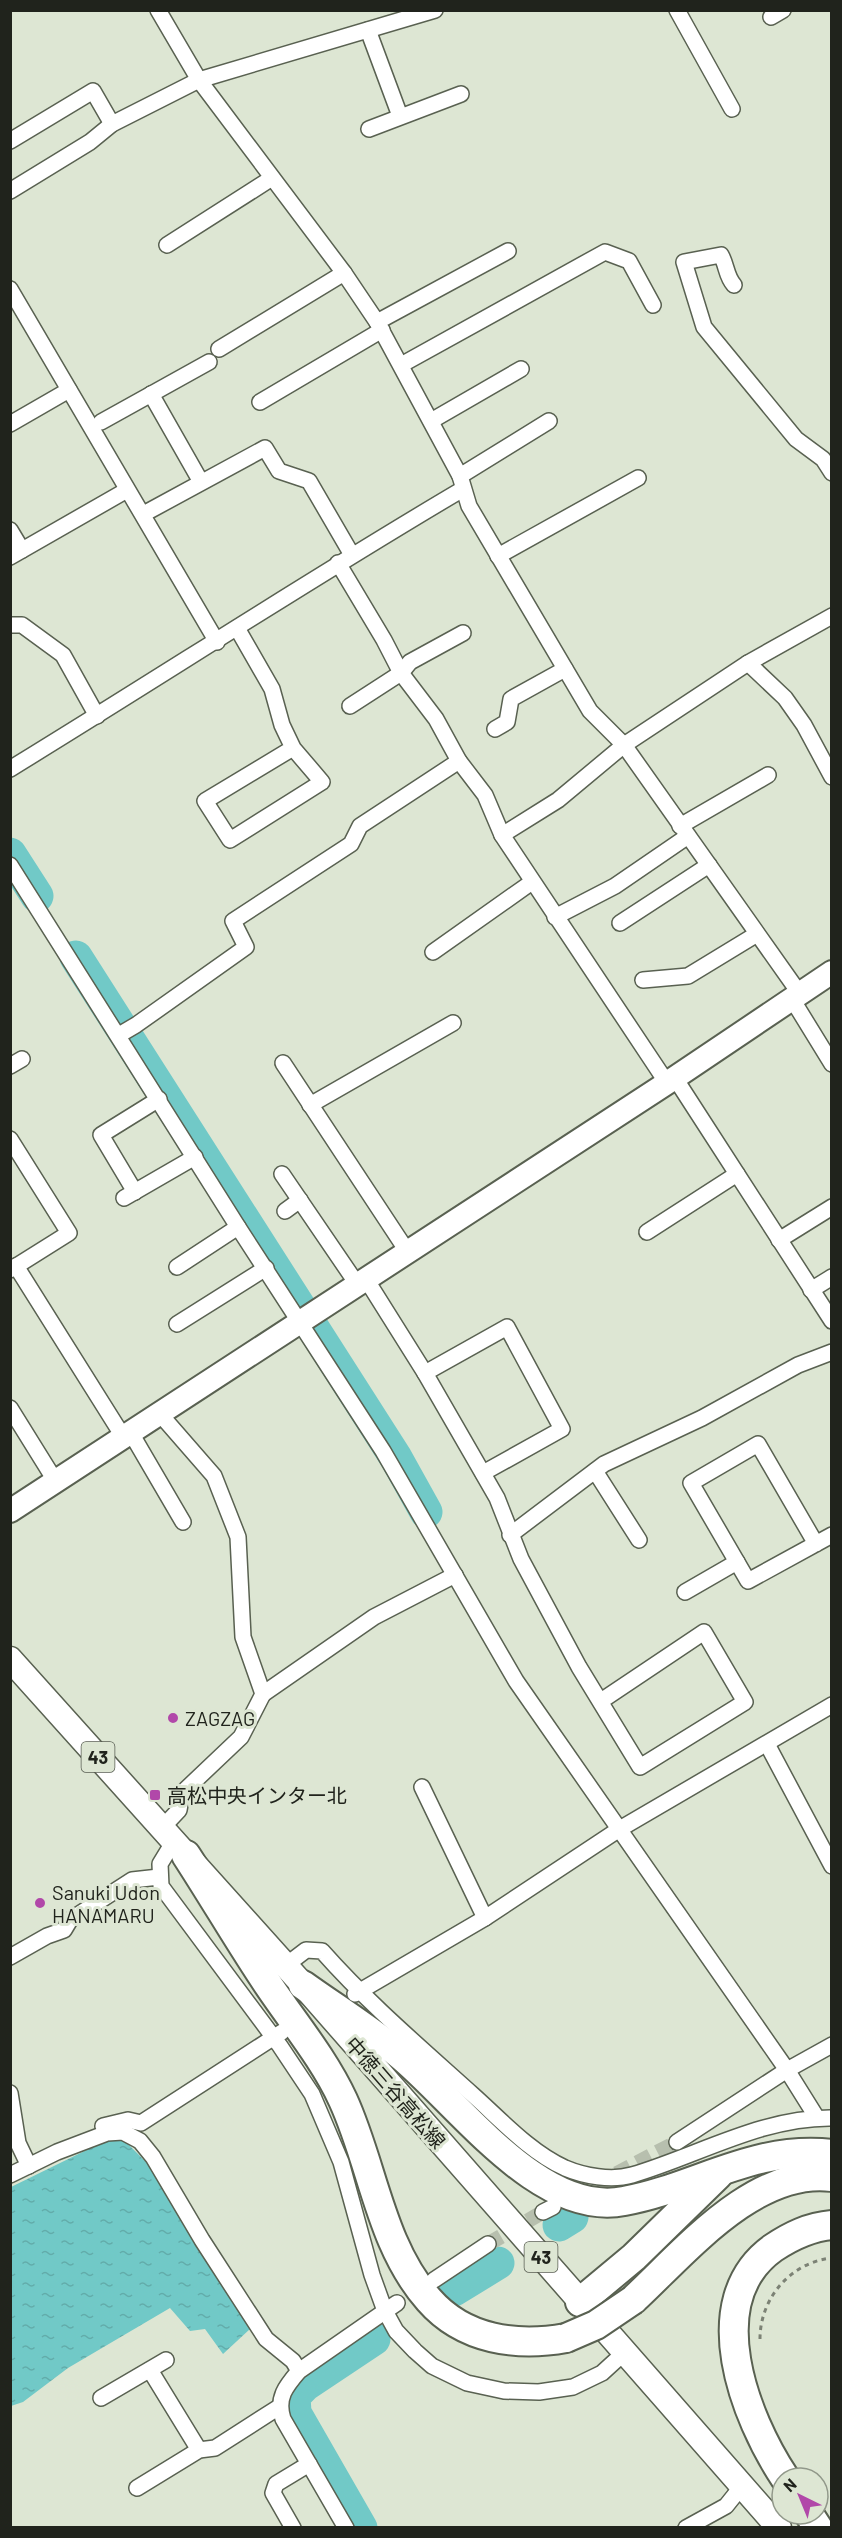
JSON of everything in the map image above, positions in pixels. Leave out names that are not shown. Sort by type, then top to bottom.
[{"type":"highway","points":[[174,1841],[269,1986],[306,2036],[343,2099],[364,2153],[390,2234],[411,2275],[429,2301],[448,2318],[474,2332],[504,2341],[537,2343],[566,2338],[596,2325],[633,2300],[722,2217],[753,2195],[786,2181],[820,2175],[831,2177]]},
{"type":"highway","points":[[294,1976],[399,2054],[524,2171],[555,2190],[588,2201],[622,2202],[665,2190],[726,2168],[787,2155],[831,2154]]},
{"type":"highway","points":[[580,2302],[634,2257],[726,2168]]},
{"type":"highway","points":[[779,2466],[751,2413],[734,2358],[734,2318],[740,2288],[759,2258],[792,2234],[831,2225]]},
{"type":"main road","name":"中徳三谷高松線","points":[[10,1659],[294,1976],[779,2528]]},
{"type":"street","points":[[158,10],[199,80],[344,273],[379,326],[431,421],[461,483],[469,506],[590,711],[601,725],[624,745],[757,934],[796,997],[831,1064]]},
{"type":"street","points":[[10,191],[90,142],[112,124],[199,80],[435,10]]},
{"type":"street","points":[[677,10],[732,109]]},
{"type":"street","points":[[368,30],[400,116]]},
{"type":"street","points":[[10,141],[93,91],[112,124]]},
{"type":"street","points":[[369,129],[461,94]]},
{"type":"street","points":[[167,245],[272,178]]},
{"type":"street","points":[[260,402],[379,326],[508,251]]},
{"type":"street","points":[[401,365],[605,252],[629,261],[652,305]]},
{"type":"street","points":[[734,285],[727,277],[726,264],[721,255],[684,262],[704,327],[796,438],[823,459],[831,473]]},
{"type":"street","points":[[219,349],[344,273]]},
{"type":"street","points":[[10,289],[217,642]]},
{"type":"street","points":[[101,422],[209,362]]},
{"type":"street","points":[[431,421],[521,369]]},
{"type":"street","points":[[10,424],[69,390]]},
{"type":"street","points":[[152,394],[201,482]]},
{"type":"street","points":[[10,769],[217,642],[352,555],[549,421]]},
{"type":"street","points":[[149,510],[265,448],[279,471],[309,481],[352,555]]},
{"type":"street","points":[[498,556],[639,478]]},
{"type":"street","points":[[10,530],[16,553],[127,490]]},
{"type":"street","points":[[338,563],[384,639],[401,673],[436,719],[459,761],[485,795],[502,835],[532,882],[737,1174],[831,1321]]},
{"type":"street","points":[[502,835],[558,800],[624,745],[748,663],[831,616]]},
{"type":"street","points":[[10,625],[22,625],[63,655],[97,716]]},
{"type":"street","points":[[237,628],[272,689],[282,725],[293,748],[322,782],[230,840],[206,801],[293,748]]},
{"type":"street","points":[[350,706],[401,673],[410,662],[463,633]]},
{"type":"street","points":[[748,663],[785,698],[804,725],[829,769]]},
{"type":"street","points":[[495,729],[507,722],[511,699],[565,669]]},
{"type":"street","points":[[119,1035],[246,947],[233,921],[351,844],[360,826],[459,761]]},
{"type":"street","points":[[555,917],[615,886],[684,831],[768,775]]},
{"type":"street","points":[[10,865],[238,1227],[304,1318],[383,1450],[516,1682],[787,2070],[824,2118],[788,2123],[746,2134],[629,2176],[585,2176],[563,2167],[528,2144],[357,1993],[322,1952],[306,1950],[294,1976]]},
{"type":"street","points":[[620,923],[709,866]]},
{"type":"street","points":[[433,952],[532,882]]},
{"type":"street","points":[[643,980],[688,976],[757,934]]},
{"type":"street","points":[[10,1511],[671,1080],[831,972]]},
{"type":"street","points":[[310,1104],[453,1023]]},
{"type":"street","points":[[283,1063],[407,1251]]},
{"type":"street","points":[[159,1100],[101,1135],[129,1195],[195,1157]]},
{"type":"street","points":[[10,1139],[69,1233],[13,1268],[127,1435],[183,1522]]},
{"type":"street","points":[[282,1174],[425,1373],[497,1498],[510,1535],[574,1657],[640,1767],[745,1702],[704,1632],[601,1701]]},
{"type":"street","points":[[647,1232],[737,1174]]},
{"type":"street","points":[[285,1211],[300,1200]]},
{"type":"street","points":[[779,1240],[831,1207]]},
{"type":"street","points":[[177,1267],[238,1227]]},
{"type":"street","points":[[177,1324],[266,1268]]},
{"type":"street","points":[[811,1290],[831,1277]]},
{"type":"street","points":[[425,1373],[507,1327],[562,1429],[483,1473]]},
{"type":"street","points":[[510,1535],[603,1464],[702,1418],[798,1365],[831,1352]]},
{"type":"street","points":[[10,1408],[56,1482]]},
{"type":"street","points":[[160,1414],[214,1476],[238,1537],[243,1637],[263,1694]]},
{"type":"street","points":[[816,1544],[758,1444],[691,1483],[748,1581],[816,1544],[831,1535]]},
{"type":"street","points":[[595,1471],[639,1540]]},
{"type":"street","points":[[685,1592],[737,1562]]},
{"type":"street","points":[[455,1575],[374,1617],[263,1694],[241,1737],[182,1793],[174,1841],[160,1864],[159,1877],[161,1886],[171,1901],[278,2035],[312,2094],[341,2162],[372,2275],[391,2307],[396,2331],[432,2366],[467,2383],[504,2391],[539,2392],[573,2386],[602,2373],[625,2352]]},
{"type":"street","points":[[357,1993],[485,1918],[618,1830],[831,1705]]},
{"type":"street","points":[[767,1744],[831,1866]]},
{"type":"street","points":[[422,1787],[485,1918]]},
{"type":"street","points":[[10,1957],[46,1936],[64,1930],[70,1920],[132,1880],[159,1877]]},
{"type":"street","points":[[57,2152],[93,2128],[128,2120],[141,2123],[278,2035]]},
{"type":"street","points":[[677,2142],[787,2070],[831,2045]]},
{"type":"street","points":[[10,2093],[18,2143],[29,2166]]},
{"type":"street","points":[[10,2175],[57,2152],[107,2133],[123,2132],[140,2141],[153,2157],[202,2240],[266,2339],[293,2361],[299,2371]]},
{"type":"street","points":[[434,2280],[488,2244]]},
{"type":"street","points":[[137,2488],[199,2450],[214,2448],[279,2407],[287,2385],[299,2371],[391,2307]]},
{"type":"street","points":[[101,2398],[166,2360]]},
{"type":"street","points":[[150,2370],[199,2450]]},
{"type":"street","points":[[279,2407],[283,2419],[346,2528]]},
{"type":"street","points":[[293,2528],[273,2493],[276,2484],[309,2464]]},
{"type":"street","points":[[686,2528],[726,2506],[742,2486]]},
{"type":"path","points":[[760,2343],[760,2328],[764,2314],[770,2298],[779,2286],[809,2262],[831,2258]]},
{"type":"water","points":[[124,2140],[149,2165],[186,2229],[250,2329],[223,2354],[205,2329],[190,2331],[170,2308],[68,2368],[23,2402],[11,2406],[11,2187],[105,2141]]},
{"type":"waterway","points":[[10,854],[37,896]]},
{"type":"waterway","points":[[76,957],[396,1458],[426,1512]]},
{"type":"waterway","points":[[559,2225],[572,2217]]},
{"type":"waterway","points":[[454,2290],[498,2263]]},
{"type":"waterway","points":[[361,2528],[295,2413],[294,2396],[305,2385],[374,2339]]},
{"type":"tunnel","points":[[576,2195],[677,2142]]},
{"type":"tunnel","points":[[488,2244],[543,2212]]},
{"type":"place","name":"ZAGZAG","points":[[173,1718]]},
{"type":"place","name":"高松中央インター北","points":[[155,1795]]},
{"type":"place","name":"Sanuki Udon HANAMARU","points":[[40,1903]]}]
